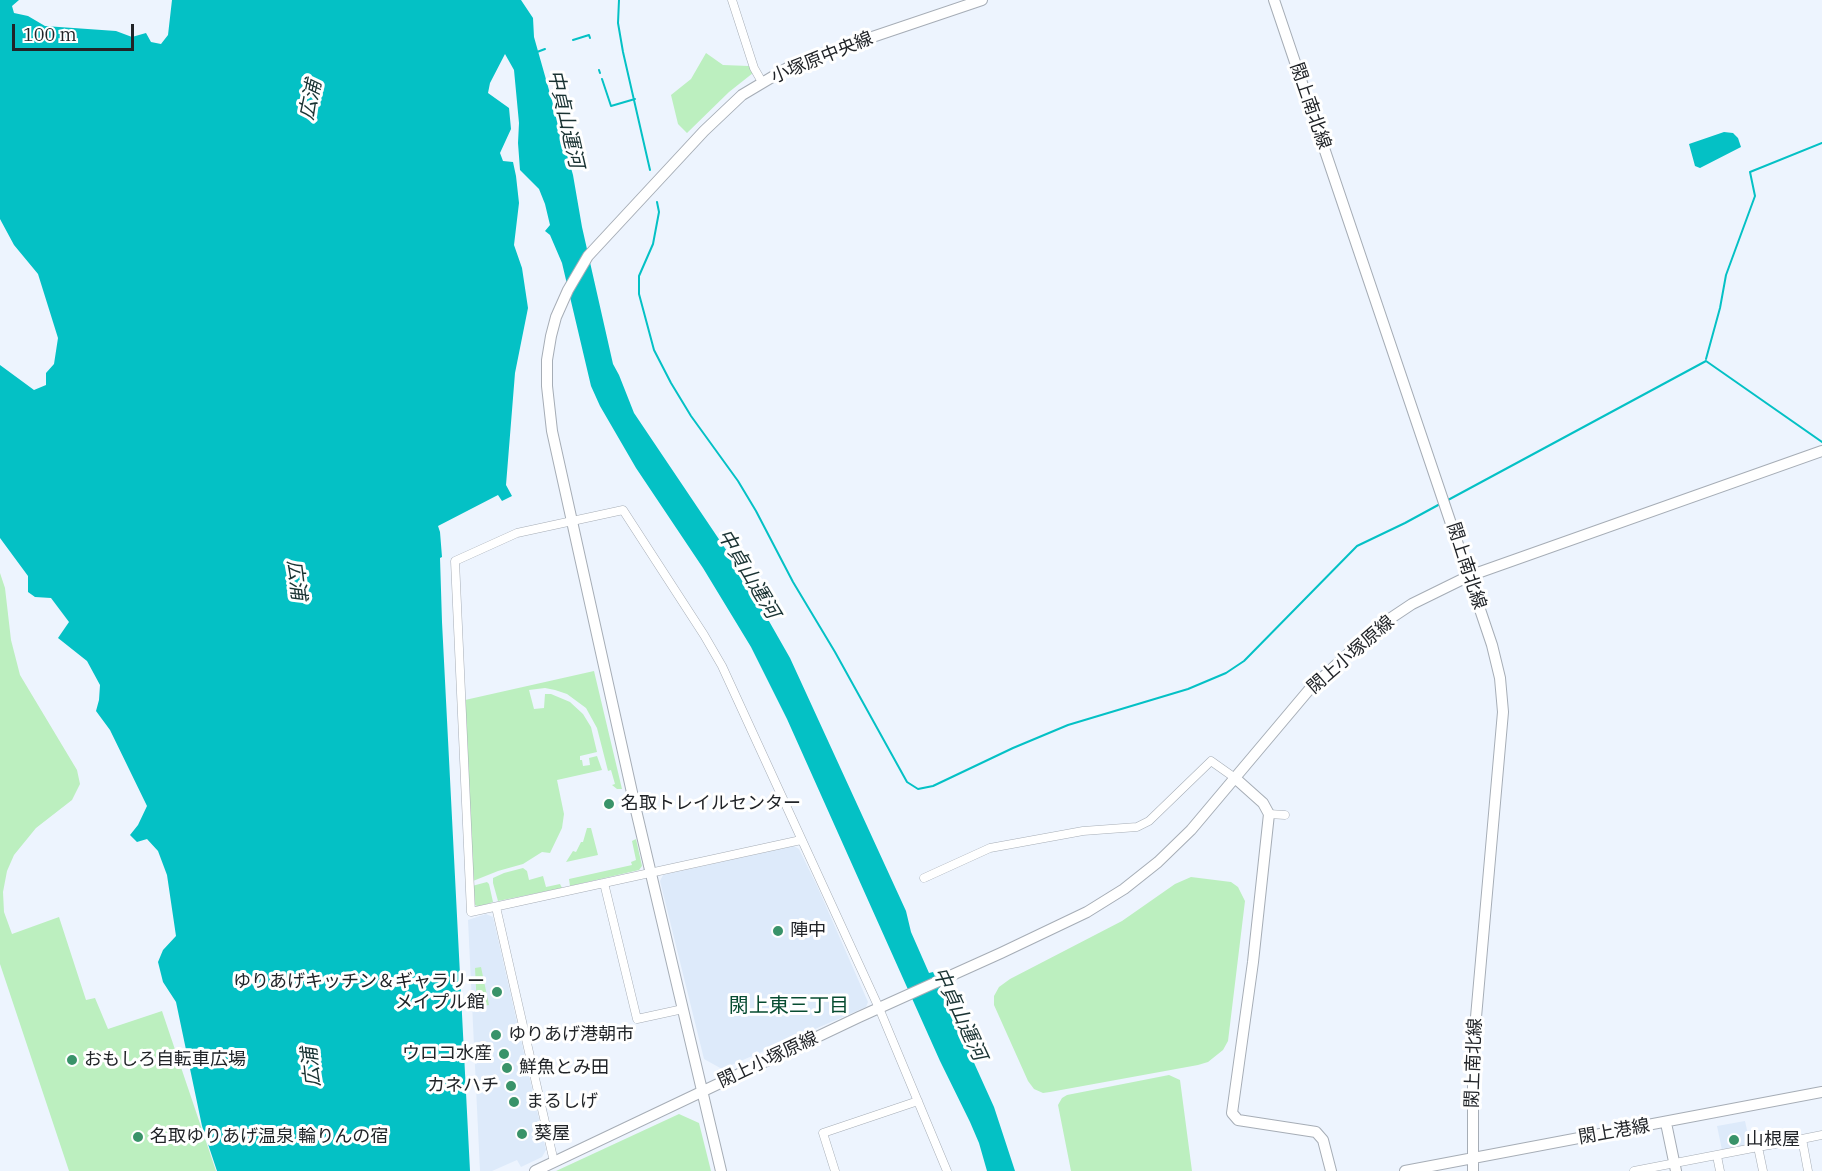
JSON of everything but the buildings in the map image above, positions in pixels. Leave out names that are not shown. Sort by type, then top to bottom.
[{"type":"street","points":[[732,0],[754,68],[762,82]]},
{"type":"street","name":"小塚原中央線","points":[[571,522],[552,431],[547,386],[547,360],[551,336],[568,290],[598,245],[724,111],[762,82],[789,67],[816,56],[982,0]]},
{"type":"street","name":"閖上南北線","points":[[1274,0],[1449,514],[1492,645],[1500,678],[1503,712],[1473,1051],[1473,1171]]},
{"type":"street","name":"閖上小塚原線","points":[[535,1171],[1087,912],[1124,889],[1158,862],[1191,830],[1308,691],[1368,635],[1412,604],[1469,576],[1822,451]]},
{"type":"street","points":[[801,840],[471,912],[455,561],[517,533],[623,510],[713,651],[801,840],[879,1008],[947,1171]]},
{"type":"street","points":[[571,522],[721,1171]]},
{"type":"street","points":[[924,878],[990,848],[1083,831],[1137,826],[1149,821],[1211,761],[1235,778],[1263,803],[1269,814],[1253,962],[1232,1113],[1238,1120],[1316,1132],[1323,1140],[1330,1171]]},
{"type":"street","points":[[1269,814],[1285,815]]},
{"type":"street","points":[[604,883],[637,1019],[683,1010]]},
{"type":"street","points":[[496,907],[554,1162]]},
{"type":"street","name":"閖上港線","points":[[1405,1171],[1822,1092]]},
{"type":"street","points":[[835,1171],[823,1133],[918,1101]]},
{"type":"street","points":[[1666,1123],[1675,1167]]},
{"type":"street","points":[[1634,1171],[1675,1167],[1758,1147],[1822,1135]]},
{"type":"street","points":[[1802,1139],[1808,1171]]},
{"type":"street","points":[[1758,1147],[1763,1171]]},
{"type":"street","points":[[1717,1156],[1720,1171]]},
{"type":"shaded area","points":[[794,846],[799,849],[818,888],[868,1002],[866,1007],[722,1069],[704,1059],[660,881],[663,875]]},
{"type":"shaded area","name":"ゆりあげ港朝市","points":[[486,914],[493,917],[546,1150],[542,1157],[521,1167],[517,1160],[492,1171],[480,1171],[468,920]]},
{"type":"shaded area","points":[[1745,1121],[1750,1144],[1722,1150],[1717,1126]]},
{"type":"green space","points":[[706,53],[723,65],[749,66],[753,73],[729,92],[687,133],[678,124],[671,95],[691,79]]},
{"type":"green space","points":[[0,573],[5,588],[11,640],[20,675],[77,770],[80,784],[72,800],[36,828],[14,855],[7,871],[3,892],[4,912],[12,934],[59,917],[86,1000],[95,998],[108,1029],[162,1011],[216,1171],[69,1171],[0,964]]},
{"type":"green space","points":[[594,671],[622,789],[617,789],[612,785],[615,784],[611,770],[608,771],[597,728],[586,708],[567,694],[555,690],[545,688],[529,690],[534,709],[544,708],[545,694],[551,694],[570,702],[583,714],[591,727],[597,752],[580,756],[580,760],[583,766],[590,765],[589,758],[597,756],[602,770],[557,780],[564,814],[562,828],[550,853],[542,852],[523,864],[473,881],[465,700]]},
{"type":"green space","points":[[587,828],[591,828],[598,855],[566,862],[583,842]]},
{"type":"green space","points":[[636,839],[642,866],[639,870],[570,886],[569,879],[632,865],[631,862],[636,860],[632,841]]},
{"type":"green space","points":[[523,868],[527,871],[529,880],[543,876],[546,887],[560,884],[562,888],[498,901],[493,878]]},
{"type":"green space","points":[[1191,877],[1231,882],[1238,887],[1245,901],[1228,1041],[1223,1050],[1208,1062],[1198,1065],[1050,1092],[1043,1093],[1034,1089],[1028,1081],[994,1005],[994,996],[999,987],[1010,979],[1122,921],[1175,884]]},
{"type":"green space","points":[[487,882],[493,902],[478,907],[473,903],[472,886]]},
{"type":"green space","points":[[481,967],[489,1005],[477,1007],[475,968]]},
{"type":"green space","points":[[1169,1075],[1180,1080],[1192,1171],[1071,1171],[1058,1105],[1062,1098],[1067,1095]]},
{"type":"green space","points":[[679,1114],[699,1123],[711,1171],[556,1171]]},
{"type":"water","name":"広浦","points":[[0,0],[19,0],[12,6],[14,13],[28,16],[45,26],[116,31],[132,37],[146,33],[151,42],[161,44],[168,35],[172,0],[521,0],[533,18],[534,37],[573,175],[582,227],[613,364],[634,413],[741,572],[790,658],[906,911],[911,932],[929,973],[933,972],[994,1107],[1015,1171],[987,1171],[970,1122],[940,1061],[787,719],[751,647],[703,568],[636,468],[600,406],[591,386],[562,263],[550,235],[545,231],[550,225],[545,204],[539,189],[520,170],[519,123],[514,70],[505,54],[490,83],[488,93],[509,108],[511,129],[500,153],[503,161],[513,162],[516,176],[519,203],[514,245],[522,268],[528,308],[515,373],[506,485],[512,496],[502,501],[498,495],[438,526],[442,557],[440,558],[442,622],[470,1171],[217,1171],[202,1126],[176,1002],[163,982],[158,962],[163,950],[176,936],[167,875],[158,851],[147,839],[137,842],[130,835],[138,825],[147,806],[110,730],[96,711],[100,685],[87,661],[58,638],[69,622],[51,598],[35,597],[28,592],[28,576],[0,538],[0,365],[34,390],[46,385],[46,373],[54,364],[58,338],[38,274],[14,245],[0,219]]},
{"type":"water","points":[[1724,132],[1733,133],[1738,138],[1741,147],[1700,168],[1695,166],[1689,144]]},
{"type":"waterway","points":[[619,0],[618,23],[623,52],[650,170]]},
{"type":"waterway","points":[[573,40],[589,35],[590,38]]},
{"type":"waterway","points":[[537,52],[545,49]]},
{"type":"waterway","points":[[602,79],[611,106],[635,99]]},
{"type":"waterway","points":[[1706,359],[1720,308],[1726,275],[1755,196],[1750,172],[1822,143]]},
{"type":"waterway","points":[[657,202],[659,212],[653,244],[639,276],[639,294],[654,350],[691,416],[738,481],[756,511],[793,582],[835,652],[907,782],[918,789],[933,786],[1068,725],[1188,689],[1226,673],[1244,661],[1357,546],[1440,504]]},
{"type":"waterway","points":[[1448,500],[1706,361],[1822,442]]},
{"type":"place","name":"名取トレイルセンター","points":[[609,804]]},
{"type":"place","name":"陣中","points":[[778,931]]},
{"type":"place","name":"ゆりあげキッチン＆ギャラリー メイプル館","points":[[497,992]]},
{"type":"place","name":"ゆりあげ港朝市","points":[[496,1035]]},
{"type":"place","name":"ウロコ水産","points":[[504,1054]]},
{"type":"place","name":"おもしろ自転車広場","points":[[72,1060]]},
{"type":"place","name":"鮮魚とみ田","points":[[507,1068]]},
{"type":"place","name":"カネハチ","points":[[511,1086]]},
{"type":"place","name":"まるしげ","points":[[514,1102]]},
{"type":"place","name":"葵屋","points":[[522,1134]]},
{"type":"place","name":"名取ゆりあげ温泉 輪りんの宿","points":[[138,1137]]},
{"type":"place","name":"山根屋","points":[[1734,1140]]},
{"type":"district","name":"閖上東三丁目","points":[[789,1006]]},
{"type":"water label","name":"中貞山運河","points":[[565,119]]},
{"type":"water label","name":"中貞山運河","points":[[748,574]]},
{"type":"water label","name":"中貞山運河","points":[[959,1014]]}]
